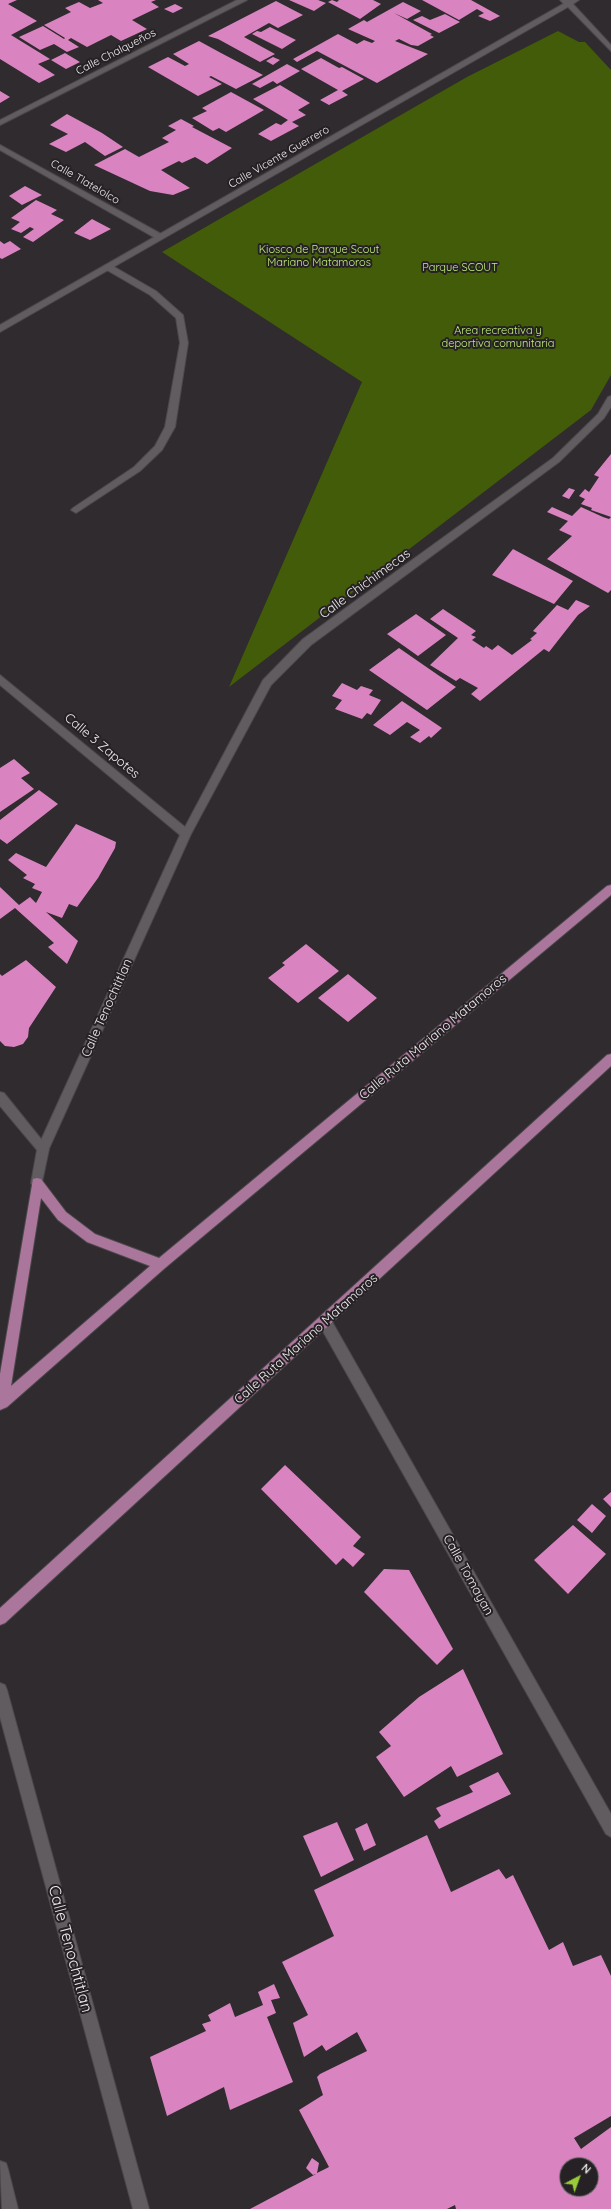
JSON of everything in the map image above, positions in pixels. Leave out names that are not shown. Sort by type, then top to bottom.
[{"type":"main road","name":"Calle Ruta Mariano Matamoros","points":[[1,1404],[160,1264],[611,889]]},
{"type":"main road","name":"Calle Ruta Mariano Matamoros","points":[[0,1618],[611,1060]]},
{"type":"main road","points":[[37,1183],[62,1216],[91,1238],[160,1264]]},
{"type":"main road","points":[[1,1404],[37,1183]]},
{"type":"street","name":"Calle Chalqueños","points":[[0,123],[243,0]]},
{"type":"street","points":[[569,1],[611,49]]},
{"type":"street","name":"Calle Vicente Guerrero","points":[[0,328],[569,1]]},
{"type":"street","name":"Calle Tlatelolco","points":[[0,146],[160,237]]},
{"type":"street","points":[[76,510],[137,469],[159,448],[170,427],[184,343],[180,317],[153,293],[108,267]]},
{"type":"street","name":"Calle Chichimecas","points":[[186,834],[267,684],[302,647],[556,460],[601,416],[611,399]]},
{"type":"street","name":"Calle 3 Zapotes","points":[[0,678],[186,834]]},
{"type":"street","name":"Calle Tenochtitlan","points":[[37,1183],[43,1149],[186,834]]},
{"type":"street","points":[[0,1097],[43,1149]]},
{"type":"street","name":"Calle Tomayan","points":[[325,1322],[611,1829]]},
{"type":"street","name":"Calle Tenochtitlan","points":[[0,1690],[141,2209]]},
{"type":"street","points":[[0,2170],[10,2209]]},
{"type":"green space","name":"Parque SCOUT","points":[[558,31],[579,42],[585,42],[611,70],[611,375],[591,410],[229,687],[362,382],[162,252],[467,77]]},
{"type":"building","points":[[0,0],[17,0],[8,4],[37,21],[11,35],[50,59],[38,64],[55,75],[39,83],[0,59]]},
{"type":"building","points":[[98,0],[156,0],[151,2],[159,7],[132,20],[147,29],[121,41],[111,35],[87,47],[71,38],[68,40],[79,47],[67,52],[54,44],[40,50],[19,37],[43,26],[64,39],[65,38],[44,25],[71,12],[65,8],[79,2],[90,8],[103,3]]},
{"type":"building","points":[[289,0],[318,0],[326,3],[314,11]]},
{"type":"building","points":[[332,0],[337,2],[339,0],[373,0],[381,4],[360,19],[328,2]]},
{"type":"building","points":[[422,0],[471,0],[500,16],[490,21],[478,16],[484,13],[477,9],[459,20]]},
{"type":"building","points":[[276,1],[303,15],[278,28],[269,23],[244,37],[275,54],[260,62],[218,39],[208,36]]},
{"type":"building","points":[[403,2],[421,11],[407,19],[394,13],[432,34],[430,35],[434,37],[418,46],[411,45],[399,39],[395,41],[428,54],[377,83],[317,51],[297,62],[293,59],[338,34],[357,44],[364,40],[372,43],[375,41],[348,29],[364,20],[367,22]]},
{"type":"building","points":[[175,4],[183,8],[173,13],[164,9]]},
{"type":"building","points":[[445,14],[460,22],[439,33],[413,20],[422,16],[430,20]]},
{"type":"building","points":[[270,27],[296,40],[282,49],[252,34],[257,31],[261,32]]},
{"type":"building","points":[[199,41],[263,75],[236,89],[211,76],[209,77],[222,84],[198,96],[148,67],[168,57],[185,66],[189,64],[173,54]]},
{"type":"building","points":[[65,53],[80,62],[66,69],[51,60]]},
{"type":"building","points":[[273,57],[280,60],[273,65],[266,61]]},
{"type":"building","points":[[321,58],[364,79],[342,91],[348,95],[329,105],[320,100],[338,90],[301,69]]},
{"type":"building","points":[[287,64],[300,71],[277,84],[273,81],[260,88],[252,84]]},
{"type":"building","points":[[280,85],[310,103],[298,110],[306,115],[292,122],[299,126],[271,141],[258,134],[276,123],[281,125],[288,120],[253,99]]},
{"type":"building","points":[[0,91],[10,97],[0,103]]},
{"type":"building","points":[[231,92],[264,110],[226,132],[219,128],[213,131],[192,118],[207,111],[202,108]]},
{"type":"building","points":[[67,114],[102,133],[123,147],[105,156],[85,142],[66,152],[49,144],[68,134],[50,125]]},
{"type":"building","points":[[181,119],[194,126],[192,127],[232,148],[207,164],[195,157],[182,163],[179,161],[161,170],[190,188],[173,195],[150,191],[94,165],[125,149],[139,157],[169,142],[162,138],[176,130],[168,126]]},
{"type":"building","points":[[25,186],[42,195],[22,205],[9,196]]},
{"type":"building","points":[[36,200],[57,210],[51,214],[64,220],[33,242],[23,237],[34,229],[30,227],[21,233],[11,229],[20,222],[11,218]]},
{"type":"building","points":[[92,219],[111,229],[90,240],[74,233]]},
{"type":"building","points":[[0,241],[4,244],[10,241],[21,249],[2,259],[0,258]]},
{"type":"building","points":[[611,454],[611,517],[591,510],[592,508],[581,504],[585,499],[579,496],[585,489],[589,492],[599,477],[594,475]]},
{"type":"building","points":[[569,488],[575,490],[569,499],[562,496]]},
{"type":"building","points":[[552,507],[572,516],[581,507],[609,519],[611,517],[611,590],[608,593],[547,559],[572,536],[559,530],[568,521],[547,512]]},
{"type":"building","points":[[513,549],[573,581],[554,604],[492,575]]},
{"type":"building","points":[[576,600],[590,606],[578,615],[549,652],[544,649],[480,701],[471,694],[478,688],[460,678],[456,681],[430,665],[458,638],[430,619],[443,609],[476,631],[471,635],[476,637],[472,640],[484,648],[486,646],[492,650],[498,645],[512,655],[532,640],[530,639],[537,633],[533,631],[557,605],[568,610]]},
{"type":"building","points":[[416,614],[446,635],[418,656],[387,634]]},
{"type":"building","points":[[399,648],[456,687],[427,710],[369,670]]},
{"type":"building","points":[[342,683],[357,690],[361,686],[373,690],[369,695],[381,700],[371,715],[367,713],[362,719],[335,709],[342,700],[332,696]]},
{"type":"building","points":[[402,701],[442,728],[431,738],[429,736],[420,743],[410,737],[420,730],[407,722],[390,735],[373,725]]},
{"type":"building","points":[[14,759],[30,773],[21,778],[34,789],[0,812],[0,768]]},
{"type":"building","points":[[39,790],[58,804],[7,844],[0,839],[0,820]]},
{"type":"building","points":[[76,824],[116,842],[115,848],[98,878],[77,907],[69,904],[62,918],[46,912],[78,941],[67,964],[48,947],[54,943],[15,908],[0,919],[0,887],[19,905],[30,897],[36,903],[42,892],[32,888],[35,884],[23,878],[27,875],[8,860],[16,853],[46,867]]},
{"type":"building","points":[[306,944],[339,971],[298,1003],[268,978],[285,965],[282,963]]},
{"type":"building","points":[[26,960],[56,987],[29,1028],[28,1037],[23,1044],[14,1047],[5,1046],[0,1041],[0,974],[2,976]]},
{"type":"building","points":[[348,974],[377,998],[348,1022],[318,998]]},
{"type":"building","points":[[285,1465],[361,1537],[353,1546],[365,1554],[353,1567],[343,1558],[336,1565],[261,1489]]},
{"type":"building","points":[[611,1492],[611,1507],[603,1499]]},
{"type":"building","points":[[592,1504],[606,1516],[592,1533],[577,1520]]},
{"type":"building","points":[[573,1525],[606,1554],[568,1594],[534,1560]]},
{"type":"building","points":[[384,1569],[409,1570],[453,1649],[437,1665],[364,1592]]},
{"type":"building","points":[[463,1669],[503,1754],[457,1777],[451,1766],[404,1797],[376,1757],[391,1746],[379,1732],[419,1697]]},
{"type":"building","points":[[498,1772],[511,1794],[439,1829],[434,1821],[441,1816],[436,1808],[473,1792],[469,1786]]},
{"type":"building","points":[[337,1822],[354,1860],[321,1877],[303,1836]]},
{"type":"building","points":[[367,1823],[376,1845],[364,1851],[355,1829]]},
{"type":"building","points":[[427,1835],[451,1892],[499,1869],[506,1879],[513,1875],[549,1950],[563,1942],[573,1966],[601,1955],[611,1976],[611,2116],[574,2138],[581,2149],[611,2127],[611,2209],[456,2209],[455,2205],[447,2209],[250,2209],[316,2174],[313,2175],[306,2168],[312,2158],[319,2163],[317,2173],[329,2167],[299,2110],[323,2095],[317,2077],[320,2074],[367,2051],[357,2032],[326,2051],[322,2045],[304,2057],[293,2023],[308,2015],[282,1962],[334,1936],[314,1890]]},
{"type":"building","points":[[274,1984],[280,1998],[271,2000],[276,2013],[267,2017],[293,2082],[230,2110],[224,2087],[167,2116],[150,2057],[206,2031],[202,2024],[211,2021],[208,2015],[230,2003],[235,2017],[263,2005],[258,1992]]},
{"type":"park label","name":"Kiosco de Parque Scout Mariano Matamoros","points":[[319,256]]},
{"type":"park label","name":"Area recreativa y deportiva comunitaria","points":[[498,337]]}]
